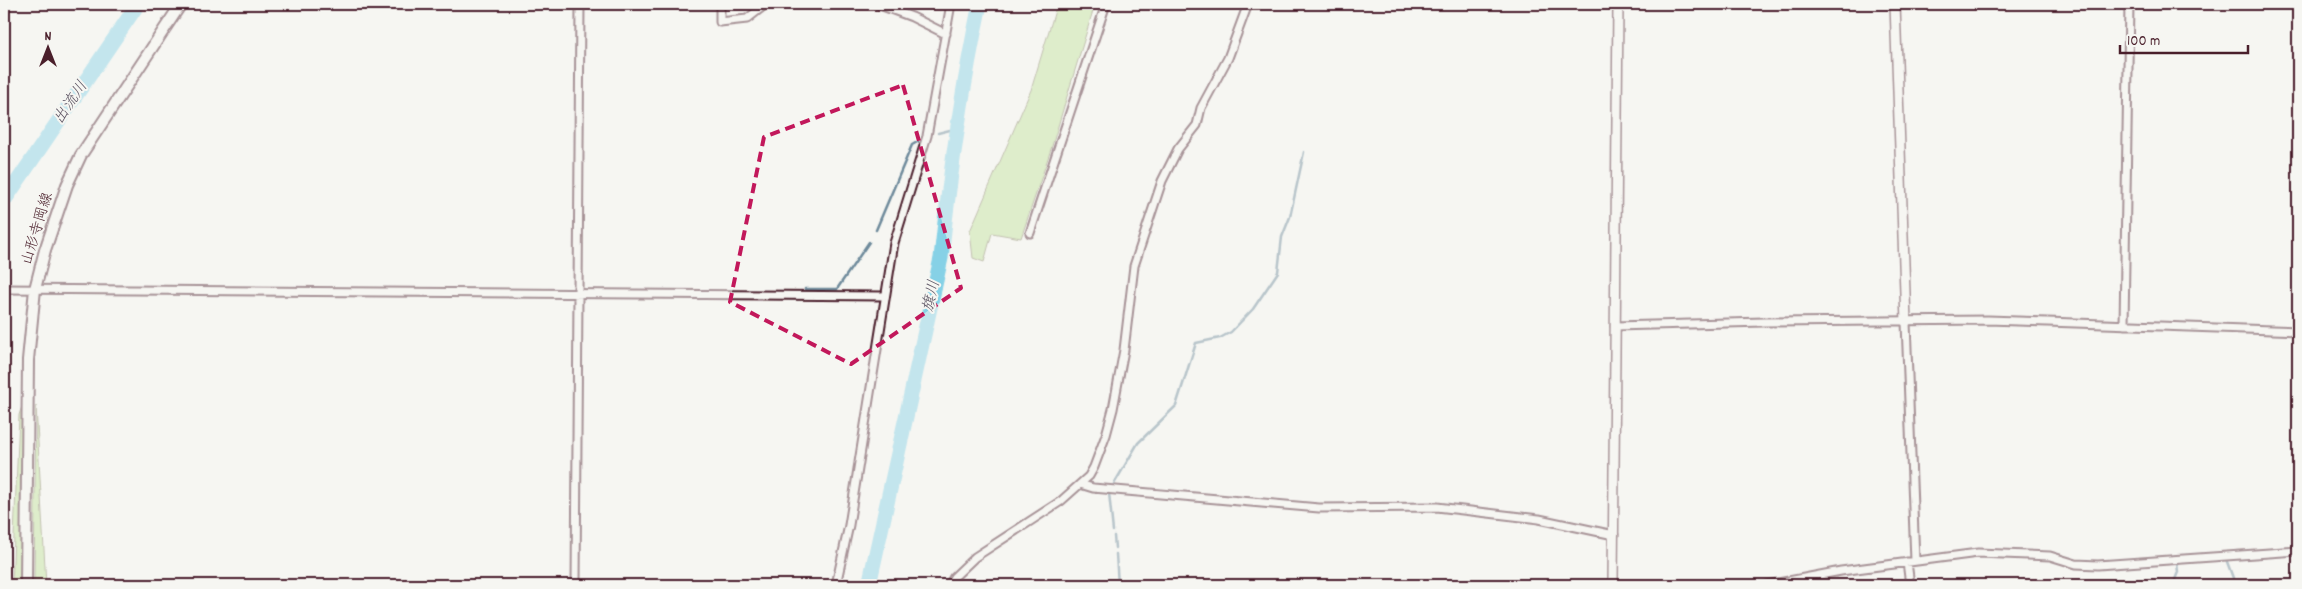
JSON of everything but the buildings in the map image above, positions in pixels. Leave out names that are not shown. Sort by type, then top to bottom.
[{"type":"main road","name":"山形寺岡線","points":[[26,585],[28,360],[35,289],[55,218],[82,155],[181,4]]},
{"type":"street","points":[[576,585],[580,4]]},
{"type":"street","points":[[720,4],[720,22],[747,19],[766,4]]},
{"type":"street","points":[[877,4],[912,17],[946,34]]},
{"type":"street","points":[[836,585],[849,526],[894,243],[927,136],[933,91],[951,4]]},
{"type":"street","points":[[1030,233],[1106,4]]},
{"type":"street","points":[[949,585],[954,577],[975,557],[1061,501],[1080,484],[1094,467],[1106,435],[1124,350],[1134,266],[1162,181],[1178,149],[1197,125],[1201,108],[1228,58],[1248,4]]},
{"type":"street","points":[[1613,585],[1618,4]]},
{"type":"street","points":[[1896,4],[1915,560]]},
{"type":"street","points":[[2124,325],[2129,4]]},
{"type":"street","points":[[4,289],[885,296]]},
{"type":"street","points":[[1615,326],[1764,322],[1996,320],[2298,331]]},
{"type":"street","points":[[1080,484],[1093,488],[1318,508],[1394,506],[1465,510],[1539,519],[1614,535]]},
{"type":"street","points":[[1767,585],[1915,560],[1978,553],[2050,556],[2076,564],[2098,565],[2298,551]]},
{"type":"street","points":[[1907,562],[1910,585]]},
{"type":"highlighted area","points":[[903,85],[961,288],[851,364],[730,302],[764,137]]},
{"type":"green space","points":[[1057,4],[1095,4],[1052,146],[1021,238],[992,233],[984,262],[973,258],[970,231],[1031,90]]},
{"type":"green space","points":[[23,403],[20,585],[12,585],[19,415]]},
{"type":"green space","points":[[36,406],[46,585],[34,585]]},
{"type":"waterway","name":"出流川","points":[[4,201],[138,4]]},
{"type":"waterway","name":"旗川","points":[[869,585],[941,258],[957,131],[980,4]]},
{"type":"waterway","points":[[938,133],[958,128]]},
{"type":"waterway","points":[[876,230],[912,145],[919,141]]},
{"type":"waterway","points":[[1114,484],[1138,443],[1176,406],[1196,343],[1220,338],[1231,332],[1253,309],[1278,272],[1282,237],[1290,217],[1304,152]]},
{"type":"waterway","points":[[805,289],[837,289],[869,242]]},
{"type":"waterway","points":[[1109,493],[1113,531]]},
{"type":"waterway","points":[[1114,536],[1115,548]]},
{"type":"waterway","points":[[1116,554],[1118,585]]},
{"type":"waterway","points":[[2226,559],[2233,578],[2233,585]]},
{"type":"waterway","points":[[2173,585],[2178,572],[2177,563]]}]
